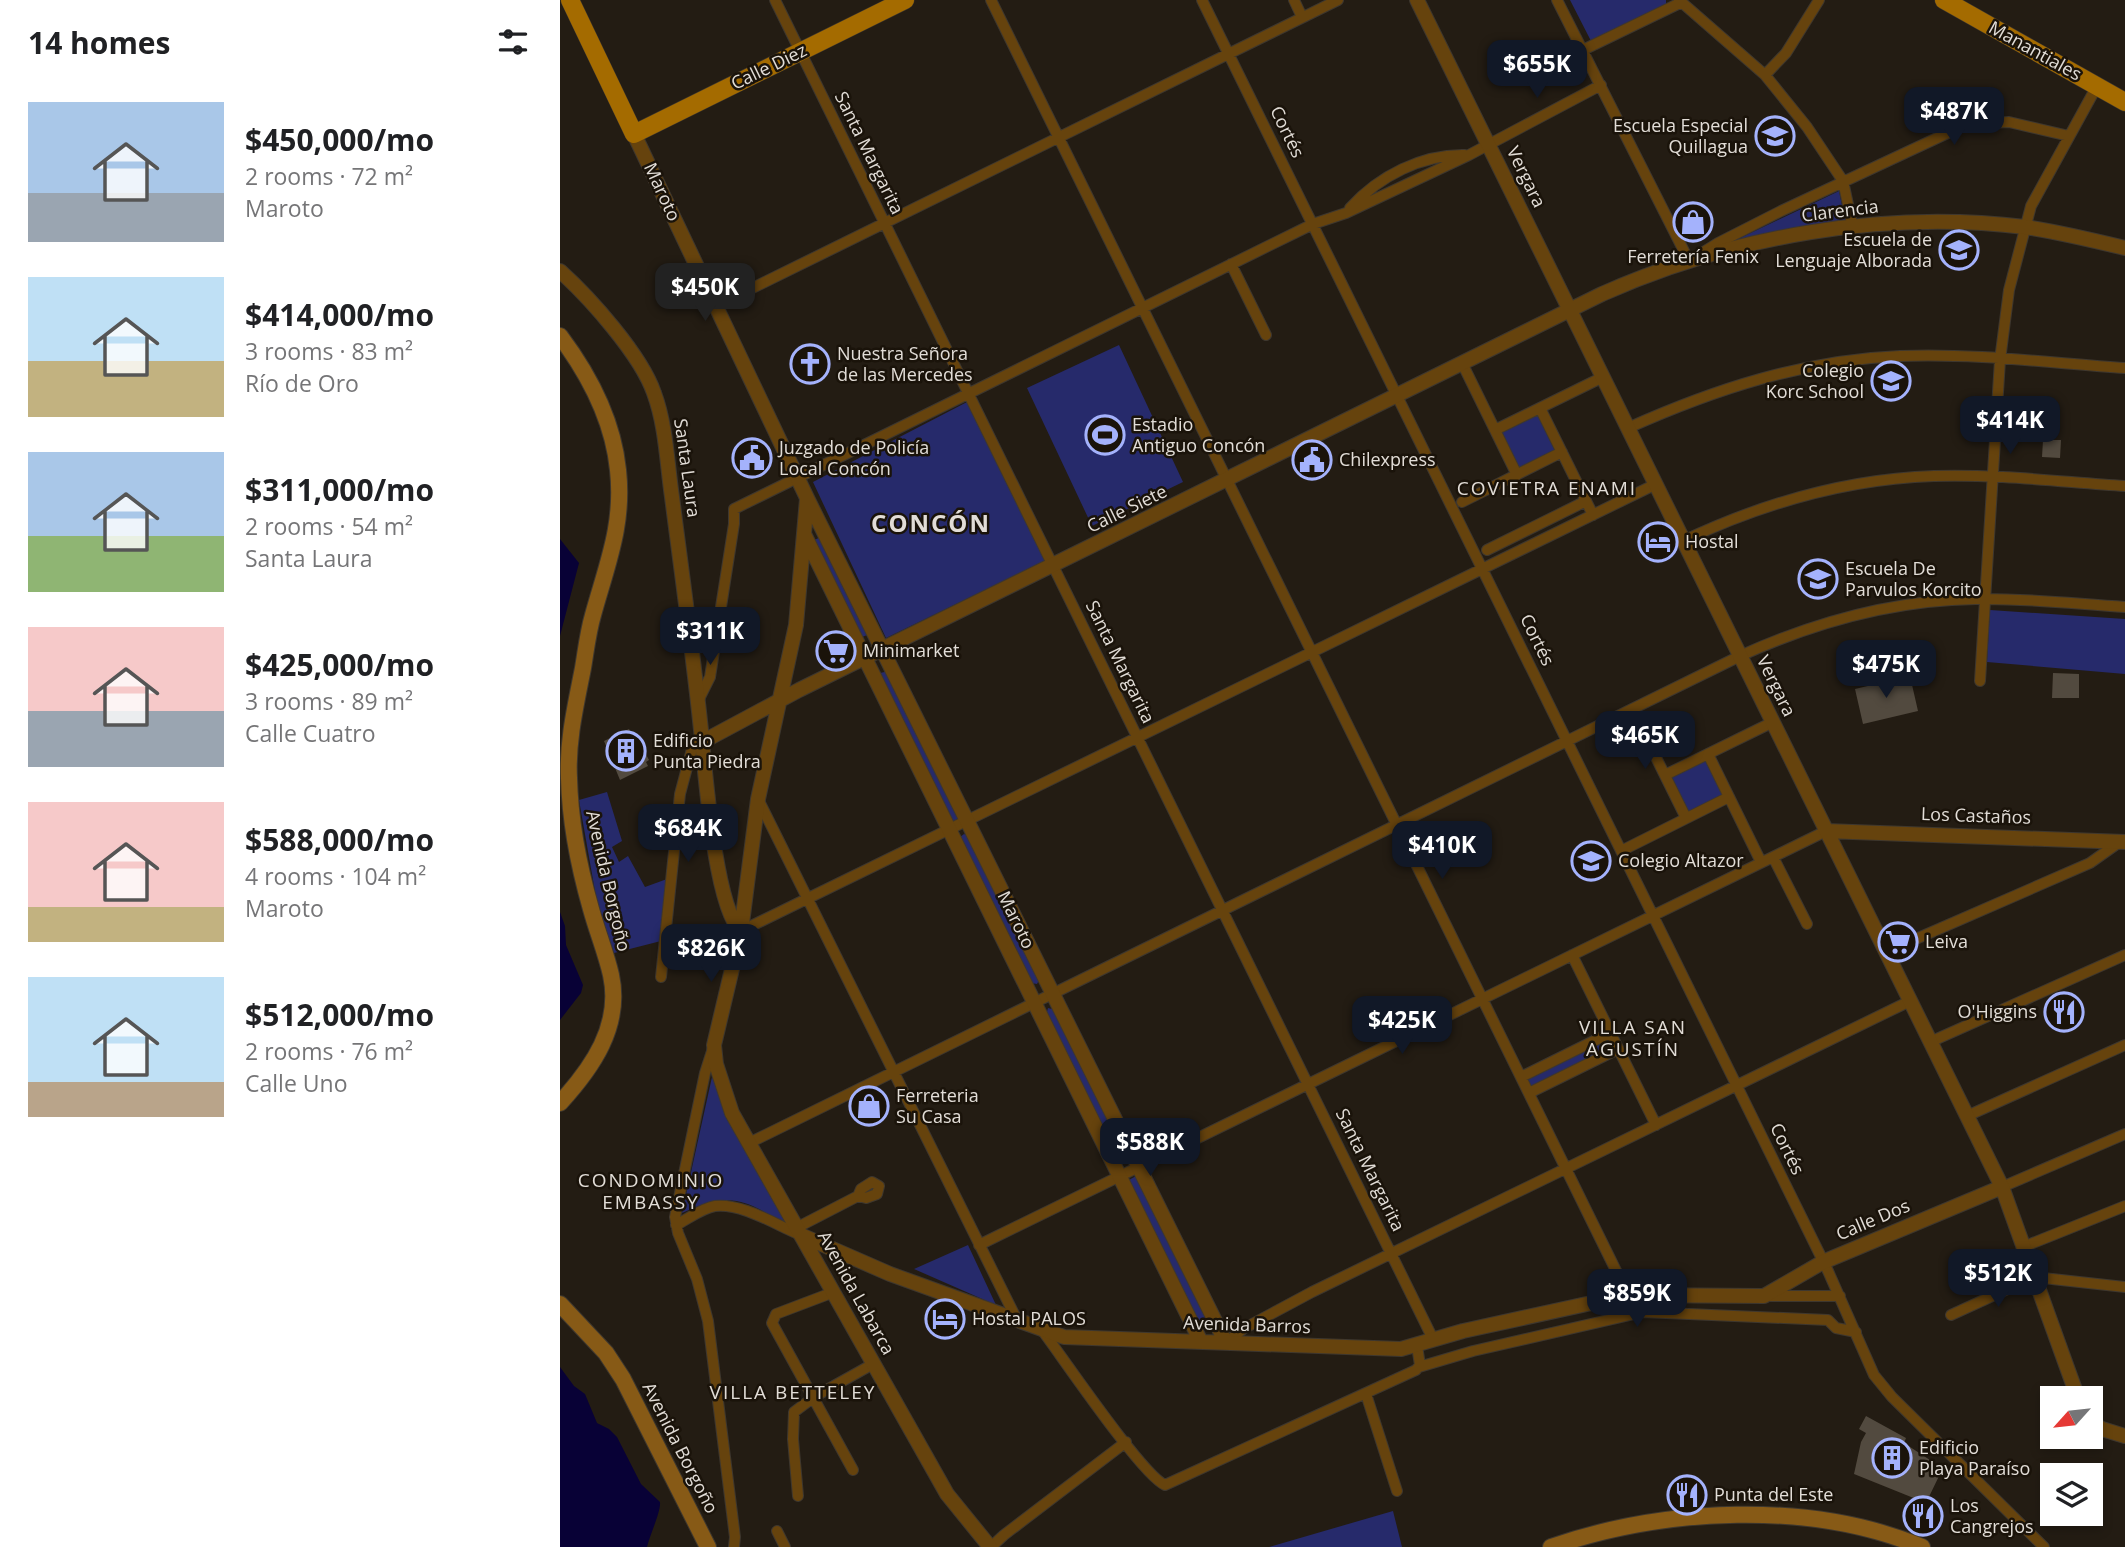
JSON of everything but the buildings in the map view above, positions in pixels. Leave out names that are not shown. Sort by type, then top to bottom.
[{"type":"main road","name":"Maroto","points":[[570,0],[634,134]]},
{"type":"main road","name":"Calle Diez","points":[[634,134],[905,0]]},
{"type":"main road","name":"Manantiales","points":[[1944,0],[2125,102]]},
{"type":"main road","name":"Avenida Borgoño","points":[[560,336],[592,385],[606,415],[616,451],[620,489],[615,542],[592,617],[575,709],[568,775],[575,837],[591,909],[611,977],[612,1004],[610,1020],[599,1052],[589,1071],[560,1103]]},
{"type":"main road","name":"Avenida Borgoño","points":[[560,1304],[606,1353],[623,1379],[708,1547]]},
{"type":"main road","points":[[1551,1547],[1630,1525],[1675,1518],[1747,1516],[1843,1525],[1922,1547]]},
{"type":"street","name":"Santa Margarita","points":[[775,0],[1433,1339]]},
{"type":"street","points":[[991,0],[1628,1295]]},
{"type":"street","name":"Cortés","points":[[1202,0],[1840,1296],[1881,1385],[2044,1547]]},
{"type":"street","points":[[1294,0],[1302,17]]},
{"type":"street","points":[[716,306],[1338,0]]},
{"type":"street","name":"Vergara","points":[[1417,0],[2002,1187],[2074,1386]]},
{"type":"street","points":[[1558,0],[1689,261],[1718,243],[1843,181],[1967,124],[2009,122],[2068,136]]},
{"type":"street","points":[[1765,75],[1786,52],[1819,0]]},
{"type":"street","points":[[1583,50],[1680,1],[1765,75],[1807,127],[1843,181],[1853,228]]},
{"type":"street","points":[[696,703],[710,677],[734,524],[734,509],[1313,224],[1346,213],[1373,187],[1405,168],[1434,157],[1468,155],[1487,142],[1601,85]]},
{"type":"street","points":[[1980,681],[2000,360],[2009,290],[2031,206],[2097,86]]},
{"type":"street","name":"Maroto","points":[[634,134],[797,478],[1226,1343]]},
{"type":"street","name":"Clarencia","points":[[1570,311],[1622,286],[1689,261],[1782,238],[1853,228],[1940,223],[2025,227],[2125,248]]},
{"type":"street","points":[[1231,264],[1266,335]]},
{"type":"street","name":"Santa Laura","points":[[560,271],[582,292],[637,361],[656,399],[679,552],[711,822],[726,904],[734,925],[741,931]]},
{"type":"street","name":"Calle Siete","points":[[702,741],[780,699],[1570,311]]},
{"type":"street","points":[[1628,428],[1718,390],[1801,368],[1900,356],[2125,368]]},
{"type":"street","points":[[1463,365],[1517,475]]},
{"type":"street","points":[[1495,430],[1603,377]]},
{"type":"street","points":[[1540,408],[1593,515]]},
{"type":"street","points":[[1462,502],[1562,453]]},
{"type":"street","points":[[1683,541],[1756,510],[1821,491],[1907,478],[1993,477],[2125,486]]},
{"type":"street","points":[[741,931],[1656,484]]},
{"type":"street","name":"Maroto","points":[[807,498],[805,535],[1201,1342]]},
{"type":"street","points":[[1488,550],[1586,501]]},
{"type":"street","points":[[734,1547],[725,1448],[708,1321],[697,1279],[676,1225],[677,1200],[705,1073],[741,931],[758,799],[796,625],[805,535]]},
{"type":"street","points":[[749,1143],[1740,656],[1800,631],[1861,613],[1933,601],[1986,598],[2125,607]]},
{"type":"street","points":[[1632,709],[1686,818]]},
{"type":"street","points":[[1665,775],[1773,722]]},
{"type":"street","points":[[661,977],[680,794],[692,750],[702,741]]},
{"type":"street","points":[[1708,754],[1762,862]]},
{"type":"street","points":[[1621,850],[1729,797]]},
{"type":"street","points":[[758,799],[1016,1318]]},
{"type":"street","points":[[979,1245],[1826,831]]},
{"type":"street","name":"Los Castaños","points":[[1826,831],[2123,842]]},
{"type":"street","points":[[1886,952],[2090,863],[2123,842]]},
{"type":"street","points":[[1773,857],[1807,924]]},
{"type":"street","points":[[1930,1042],[2125,955]]},
{"type":"street","points":[[1572,956],[1656,1125]]},
{"type":"street","points":[[1226,1343],[1242,1329],[1391,1253],[1910,1000]]},
{"type":"street","points":[[1521,1077],[1610,1033]]},
{"type":"street","name":"Avenida Labarca","points":[[714,1045],[722,1087],[749,1143],[947,1494],[991,1547]]},
{"type":"street","points":[[1967,1116],[2124,1047]]},
{"type":"street","points":[[1528,1093],[1618,1049]]},
{"type":"street","points":[[2002,1187],[2125,1134]]},
{"type":"street","name":"Calle Dos","points":[[1764,1296],[1823,1262],[2002,1187]]},
{"type":"street","points":[[800,1231],[858,1196]]},
{"type":"street","name":"Avenida Barros","points":[[676,1225],[713,1206],[744,1210],[800,1231],[890,1273],[1016,1318],[1042,1330],[1082,1339],[1401,1349],[1433,1339],[1628,1295],[1840,1296]]},
{"type":"street","points":[[2023,1247],[2125,1206]]},
{"type":"street","points":[[1951,1315],[2034,1277],[2125,1287]]},
{"type":"street","points":[[834,1292],[776,1314],[772,1319],[853,1470]]},
{"type":"street","points":[[1042,1330],[1157,1480],[1169,1485],[1419,1367],[1525,1338],[1643,1312],[1828,1320],[1836,1328],[1856,1332]]},
{"type":"street","points":[[1417,1346],[1419,1367]]},
{"type":"street","points":[[798,1496],[792,1417],[796,1409],[814,1396],[873,1364]]},
{"type":"street","points":[[1366,1394],[1397,1491]]},
{"type":"street","points":[[2104,1427],[2125,1436]]},
{"type":"street","points":[[991,1547],[1003,1535],[1126,1442]]},
{"type":"street","points":[[777,1531],[785,1547]]},
{"type":"shaded area","points":[[1570,0],[1666,0],[1666,6],[1591,41]]},
{"type":"shaded area","points":[[1839,191],[1846,225],[1738,239],[1837,192]]},
{"type":"shaded area","name":"Estadio Antiguo Concón","points":[[1119,345],[1183,482],[1092,526],[1027,388]]},
{"type":"shaded area","points":[[969,401],[1047,560],[886,638],[813,482]]},
{"type":"shaded area","points":[[1537,414],[1555,451],[1519,468],[1502,432]]},
{"type":"shaded area","points":[[821,537],[870,634],[862,637],[814,540]]},
{"type":"shaded area","points":[[560,539],[579,563],[560,636]]},
{"type":"shaded area","points":[[1990,610],[2125,619],[2125,674],[1987,662]]},
{"type":"shaded area","points":[[889,671],[962,818],[955,825],[880,673]]},
{"type":"shaded area","points":[[1706,760],[1724,795],[1688,812],[1672,777]]},
{"type":"shaded area","points":[[607,792],[622,841],[612,847],[619,862],[628,856],[645,887],[667,879],[661,941],[614,953],[599,914],[579,800]]},
{"type":"shaded area","points":[[964,834],[969,836],[1040,978],[1037,984],[1031,983],[960,837]]},
{"type":"shaded area","points":[[560,912],[565,926],[566,945],[583,985],[581,993],[560,1020]]},
{"type":"shaded area","points":[[1048,1008],[1056,1010],[1128,1156],[1125,1162],[1118,1163],[1046,1015]]},
{"type":"shaded area","points":[[1608,1036],[1613,1047],[1532,1088],[1527,1077]]},
{"type":"shaded area","points":[[712,1077],[724,1107],[789,1227],[749,1204],[737,1201],[713,1202],[682,1213]]},
{"type":"shaded area","points":[[1138,1175],[1215,1329],[1200,1331],[1127,1181]]},
{"type":"shaded area","points":[[968,1245],[996,1305],[914,1269]]},
{"type":"shaded area","points":[[560,1367],[574,1386],[585,1394],[597,1423],[617,1437],[641,1484],[660,1502],[647,1547],[560,1547]]},
{"type":"shaded area","points":[[1393,1511],[1402,1547],[1269,1547]]},
{"type":"place","name":"Escuela Especial Quillagua","points":[[1775,136]]},
{"type":"place","name":"Ferretería Fenix","points":[[1693,222]]},
{"type":"place","name":"Escuela de Lenguaje Alborada","points":[[1959,250]]},
{"type":"place","name":"Nuestra Señora de las Mercedes","points":[[810,364]]},
{"type":"place","name":"Colegio Korc School","points":[[1891,381]]},
{"type":"place","name":"Estadio Antiguo Concón","points":[[1105,435]]},
{"type":"place","name":"Juzgado de Policía Local Concón","points":[[752,458]]},
{"type":"place","name":"Chilexpress","points":[[1312,460]]},
{"type":"place","name":"Hostal","points":[[1658,542]]},
{"type":"place","name":"Escuela De Parvulos Korcito","points":[[1818,579]]},
{"type":"place","name":"Minimarket","points":[[836,651]]},
{"type":"place","name":"Edificio Punta Piedra","points":[[626,751]]},
{"type":"place","name":"Colegio Altazor","points":[[1591,861]]},
{"type":"place","name":"Leiva","points":[[1898,942]]},
{"type":"place","name":"O'Higgins","points":[[2064,1012]]},
{"type":"place","name":"Ferreteria Su Casa","points":[[869,1106]]},
{"type":"place","name":"Hostal PALOS","points":[[945,1319]]},
{"type":"place","name":"Edificio Playa Paraíso","points":[[1892,1458]]},
{"type":"place","name":"Punta del Este","points":[[1687,1495]]},
{"type":"place","name":"Los Cangrejos","points":[[1923,1516]]},
{"type":"district","name":"COVIETRA ENAMI","points":[[1547,488]]},
{"type":"district","name":"CONCÓN","points":[[931,524]]},
{"type":"district","name":"VILLA SAN AGUSTÍN","points":[[1633,1038]]},
{"type":"district","name":"CONDOMINIO EMBASSY","points":[[651,1191]]},
{"type":"district","name":"VILLA BETTELEY","points":[[793,1392]]}]
